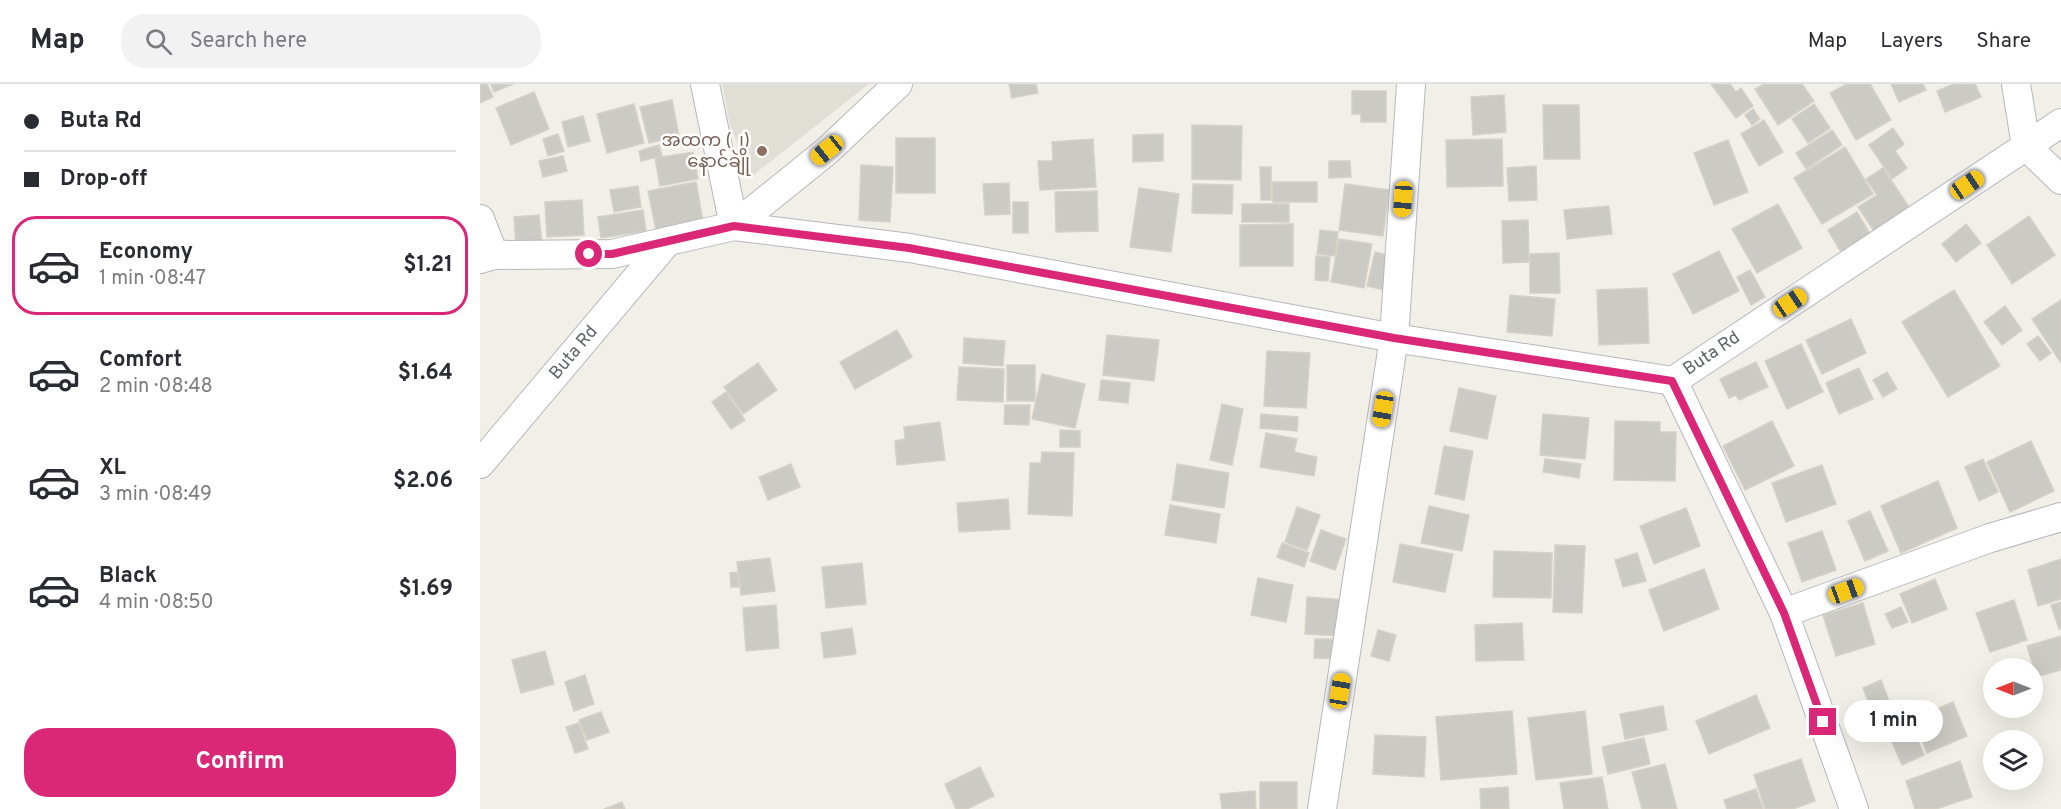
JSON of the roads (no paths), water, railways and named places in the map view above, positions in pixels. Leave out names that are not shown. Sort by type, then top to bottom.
[{"type":"street","points":[[705,84],[734,226],[827,150],[898,84]]},
{"type":"street","points":[[1322,809],[1394,338],[1411,84]]},
{"type":"street","points":[[2016,84],[2026,146],[2061,180]]},
{"type":"street","name":"Buta Rd","points":[[487,257],[612,254],[734,226],[909,248],[1394,338],[1672,381],[2061,123]]},
{"type":"street","points":[[480,219],[487,257]]},
{"type":"street","name":"Buta Rd","points":[[480,464],[668,242]]},
{"type":"street","points":[[1672,381],[1784,613],[1854,809]]},
{"type":"street","points":[[1784,613],[1990,538],[2061,517]]},
{"type":"place","name":"အထက (၂) နောင်ချို","points":[[762,151]]}]
